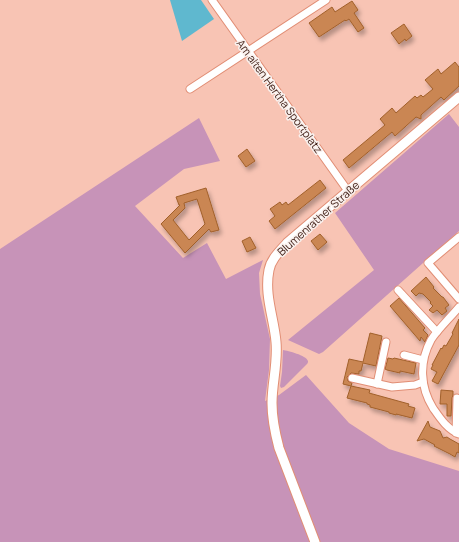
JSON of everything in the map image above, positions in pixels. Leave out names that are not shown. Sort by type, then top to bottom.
[{"type":"street","name":"Am alten Hertha Sportplatz","points":[[212,0],[348,191]]},
{"type":"street","points":[[190,88],[326,0]]},
{"type":"street","name":"Blumenrather Straße","points":[[315,542],[279,448],[272,419],[276,342],[267,289],[269,269],[275,256],[287,243],[459,97]]},
{"type":"street","points":[[459,237],[428,263],[459,300]]},
{"type":"street","points":[[398,290],[437,332]]},
{"type":"street","points":[[457,434],[440,420],[430,403],[423,382],[423,360],[437,332],[459,307]]},
{"type":"street","points":[[377,384],[386,342]]},
{"type":"street","points":[[404,355],[423,360]]},
{"type":"street","points":[[352,378],[392,387],[415,385],[423,382]]},
{"type":"street","points":[[457,398],[457,434]]},
{"type":"shaded area","points":[[449,114],[459,127],[459,231],[323,352],[319,354],[288,340],[374,270],[335,213]]},
{"type":"shaded area","points":[[199,118],[220,161],[184,169],[135,206],[183,258],[207,243],[226,279],[263,260],[259,273],[260,294],[270,339],[269,370],[265,401],[279,395],[306,375],[349,423],[389,449],[459,471],[459,542],[0,542],[0,249]]},
{"type":"shaded area","points":[[283,350],[301,355],[307,359],[308,362],[284,387],[281,388],[280,386]]},
{"type":"water","points":[[170,0],[201,0],[214,19],[182,41]]},
{"type":"building","points":[[352,1],[358,10],[354,13],[364,28],[358,32],[349,19],[346,21],[345,20],[319,37],[309,23],[332,7],[335,12]]},
{"type":"building","points":[[404,24],[412,36],[399,44],[391,33]]},
{"type":"building","points":[[455,62],[459,67],[459,86],[444,100],[441,97],[421,115],[421,119],[416,117],[395,136],[392,132],[349,168],[343,160],[385,125],[380,119],[392,108],[396,113],[415,96],[417,98],[421,95],[423,97],[433,89],[425,80],[438,69],[441,74]]},
{"type":"building","points":[[247,149],[255,161],[246,167],[238,156]]},
{"type":"building","points":[[320,180],[326,188],[275,229],[269,221],[275,216],[270,209],[280,202],[282,205],[286,202],[288,205]]},
{"type":"building","points":[[206,188],[219,230],[211,232],[209,229],[185,253],[161,224],[180,205],[176,197]],"holes":[[[197,199],[205,224],[189,240],[173,220],[185,208],[184,203]]]},
{"type":"building","points":[[320,234],[327,242],[318,250],[311,241]]},
{"type":"building","points":[[250,237],[256,248],[247,252],[242,241]]},
{"type":"building","points":[[426,277],[434,287],[433,288],[449,305],[445,308],[447,311],[442,315],[437,310],[433,313],[429,310],[433,306],[423,294],[419,293],[416,296],[411,291]]},
{"type":"building","points":[[399,298],[425,328],[423,330],[428,335],[425,342],[421,337],[420,341],[390,306]]},
{"type":"building","points":[[459,319],[459,345],[438,384],[432,381],[437,372],[431,369],[432,365],[441,348],[442,349],[444,345],[446,346]]},
{"type":"building","points":[[370,333],[382,336],[376,366],[363,363],[359,374],[351,373],[347,377],[348,381],[352,383],[351,386],[343,384],[349,359],[363,362]]},
{"type":"building","points":[[388,358],[416,363],[414,374],[400,371],[400,373],[385,369]]},
{"type":"building","points":[[351,386],[370,390],[369,393],[409,404],[408,406],[415,408],[412,418],[389,413],[370,407],[367,403],[347,398]]},
{"type":"building","points":[[441,390],[453,391],[451,416],[447,416],[447,404],[440,404]]},
{"type":"building","points":[[428,421],[430,427],[440,431],[443,438],[447,437],[459,444],[459,453],[457,452],[455,457],[424,439],[417,441]]}]
